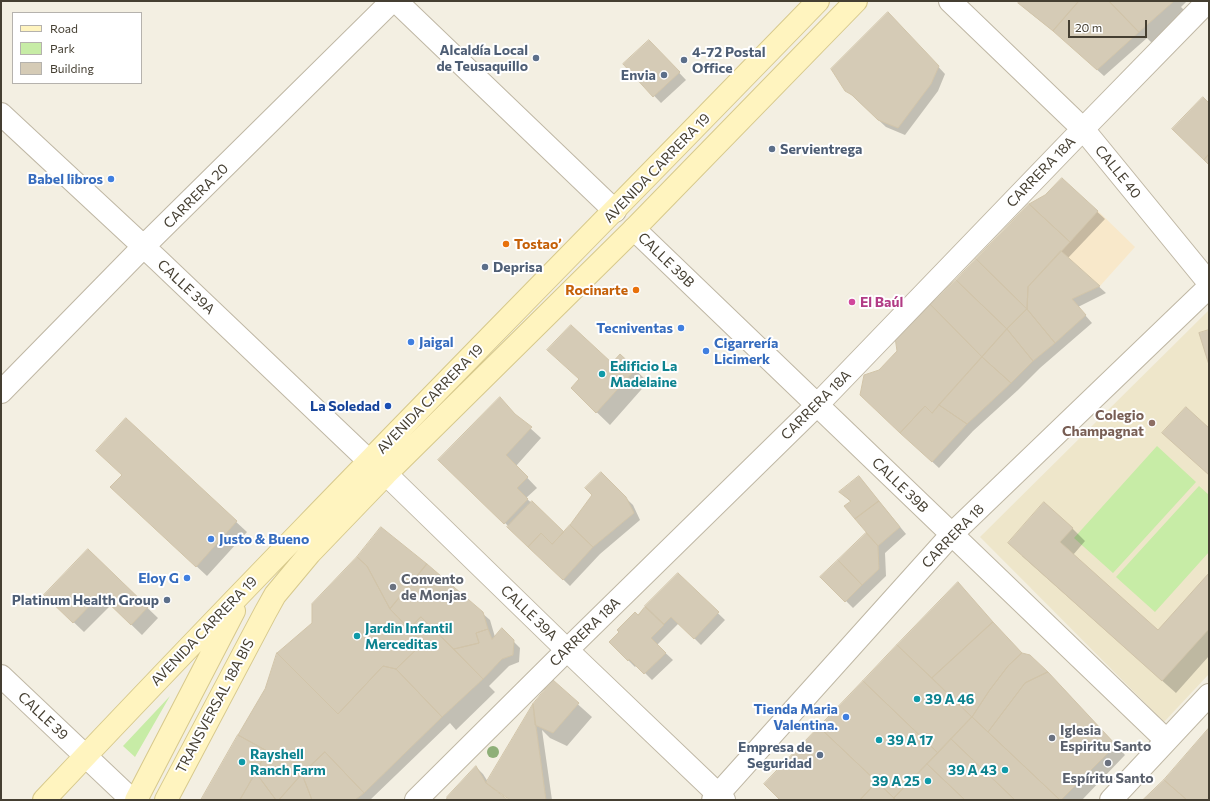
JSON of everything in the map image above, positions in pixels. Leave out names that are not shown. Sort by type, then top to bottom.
[{"type":"main road","name":"AVENIDA CARRERA 19","points":[[44,800],[248,585],[615,211],[818,1]]},
{"type":"main road","name":"AVENIDA CARRERA 19","points":[[265,613],[275,595],[310,553],[386,474],[634,230],[856,1]]},
{"type":"main road","name":"TRANSVERSAL 18A BIS","points":[[141,797],[214,647],[248,585]]},
{"type":"main road","name":"TRANSVERSAL 18A BIS","points":[[166,800],[265,613]]},
{"type":"street","name":"CARRERA 20","points":[[1,392],[143,247],[392,1]]},
{"type":"street","points":[[396,1],[615,211]]},
{"type":"street","name":"CALLE 40","points":[[950,1],[1083,129],[1209,283]]},
{"type":"street","name":"CARRERA 18A","points":[[416,800],[817,405],[1208,1]]},
{"type":"street","name":"CALLE 39A","points":[[1,114],[369,461]]},
{"type":"street","name":"CALLE 39B","points":[[634,230],[1166,740]]},
{"type":"street","name":"CARRERA 18","points":[[718,798],[952,534],[1209,287]]},
{"type":"street","name":"CALLE 39A","points":[[386,474],[718,798]]},
{"type":"street","name":"CALLE 39","points":[[1,676],[86,755],[141,797]]},
{"type":"street","points":[[1111,800],[1209,695]]},
{"type":"shaded area","points":[[1098,211],[1135,247],[1100,286],[1061,251]]},
{"type":"shaded area","name":"Colegio Champagnat","points":[[1209,310],[1209,674],[1164,722],[980,537]]},
{"type":"green space","points":[[1157,446],[1196,482],[1113,573],[1074,538]]},
{"type":"green space","points":[[1199,486],[1209,495],[1209,552],[1155,612],[1116,577]]},
{"type":"green space","points":[[170,696],[135,757],[123,746]]},
{"type":"building","points":[[1020,1],[1079,1],[1053,31],[1018,3]]},
{"type":"building","points":[[1079,1],[1109,1],[1139,32],[1097,70],[1053,31]]},
{"type":"building","points":[[1109,1],[1174,1],[1139,32]]},
{"type":"building","points":[[888,12],[939,66],[931,84],[898,128],[878,120],[852,95],[845,91],[831,69]]},
{"type":"building","points":[[649,40],[680,72],[653,97],[623,64]]},
{"type":"building","points":[[1203,97],[1209,103],[1209,154],[1204,160],[1172,129]]},
{"type":"building","points":[[1209,154],[1209,165],[1204,160]]},
{"type":"building","points":[[1062,178],[1098,211],[1070,242],[1029,204],[1045,195]]},
{"type":"building","points":[[1029,204],[1070,242],[1028,287],[1027,309],[976,259]]},
{"type":"building","points":[[1061,251],[1100,286],[1072,299],[1086,315],[1055,343],[1027,309],[1028,287]]},
{"type":"building","points":[[976,259],[1027,309],[1007,329],[956,280]]},
{"type":"building","points":[[956,280],[1007,329],[982,357],[930,304]]},
{"type":"building","points":[[930,304],[982,357],[932,413],[925,406],[900,433],[860,395],[864,375],[879,370],[897,351],[895,337]]},
{"type":"building","points":[[1027,309],[1055,343],[1033,361],[1007,329]]},
{"type":"building","name":"Edificio La Madelaine","points":[[571,325],[612,363],[620,354],[636,369],[596,413],[571,388],[579,379],[547,350]]},
{"type":"building","points":[[1007,329],[1033,361],[1011,383],[982,357]]},
{"type":"building","points":[[1209,330],[1209,365],[1199,333]]},
{"type":"building","points":[[982,357],[1011,383],[967,424],[939,405]]},
{"type":"building","points":[[500,397],[515,414],[532,427],[506,455],[528,477],[517,488],[528,499],[504,524],[438,460]]},
{"type":"building","points":[[939,405],[967,424],[932,462],[900,433],[925,406],[932,413]]},
{"type":"building","points":[[1186,407],[1209,428],[1209,475],[1162,433]]},
{"type":"building","points":[[126,418],[237,521],[196,567],[110,487],[122,475],[96,451]]},
{"type":"building","points":[[601,472],[626,497],[634,513],[593,547],[570,525],[592,495],[585,488]]},
{"type":"building","points":[[859,476],[879,501],[855,519],[844,506],[851,501],[839,492]]},
{"type":"building","points":[[532,501],[564,532],[552,544],[541,533],[528,547],[507,527]]},
{"type":"building","points":[[879,501],[900,527],[878,546],[855,519]]},
{"type":"building","points":[[1044,502],[1073,528],[1060,542],[1158,630],[1209,573],[1209,629],[1162,681],[1008,543]]},
{"type":"building","points":[[570,525],[593,547],[563,580],[528,547],[541,533],[552,544]]},
{"type":"building","name":"Convento de Monjas","points":[[381,527],[427,564],[390,609],[367,566],[357,557]]},
{"type":"building","points":[[866,533],[878,546],[879,569],[862,585],[838,560]]},
{"type":"building","points":[[88,549],[148,607],[131,625],[100,595],[73,623],[44,595]]},
{"type":"building","name":"Jardin Infantil Merceditas","points":[[357,557],[367,566],[390,609],[423,643],[396,669],[383,666],[338,714],[277,653],[312,623],[312,604]]},
{"type":"building","points":[[838,560],[862,585],[845,602],[820,577]]},
{"type":"building","points":[[427,564],[483,612],[488,629],[476,633],[479,643],[454,649],[421,617],[409,629],[390,609]]},
{"type":"building","points":[[678,573],[719,612],[694,639],[671,617],[664,624],[645,606]]},
{"type":"building","points":[[958,582],[993,622],[932,678],[897,645]]},
{"type":"building","points":[[645,607],[664,625],[651,638],[666,653],[644,674],[629,659],[628,661],[609,642],[619,632],[617,630],[635,612],[638,615]]},
{"type":"building","points":[[421,617],[483,679],[442,717],[396,669],[423,643],[409,629]]},
{"type":"building","points":[[993,622],[1022,653],[1008,666],[972,717],[932,678]]},
{"type":"building","points":[[502,628],[514,640],[513,655],[502,659],[483,679],[454,649],[479,643],[476,633],[488,629],[492,639]]},
{"type":"building","name":"39 A 46","points":[[897,645],[972,717],[938,753],[863,681]]},
{"type":"building","points":[[277,653],[338,714],[383,666],[396,669],[442,717],[364,793],[325,752],[302,774],[279,800],[276,800],[256,773],[267,751],[238,735],[265,689]]},
{"type":"building","points":[[1022,653],[1030,655],[1048,672],[1025,683],[988,732],[972,717],[1008,666]]},
{"type":"building","name":"Iglesia Espiritu Santo","points":[[1048,672],[1116,745],[1061,800],[988,732],[1025,683]]},
{"type":"building","points":[[553,680],[579,703],[553,733],[535,725],[533,704]]},
{"type":"building","name":"39 A 17","points":[[863,681],[938,753],[894,798],[819,727]]},
{"type":"building","points":[[533,704],[546,800],[510,800],[486,783]]},
{"type":"building","name":"39 A 43","points":[[972,717],[1060,800],[1015,800],[951,739]]},
{"type":"building","name":"Empresa de Seguridad","points":[[819,727],[877,782],[860,800],[780,800],[764,784]]},
{"type":"building","points":[[1209,728],[1209,800],[1187,800],[1164,780]]},
{"type":"building","name":"Rayshell Ranch Farm","points":[[238,735],[267,751],[240,800],[201,800]]},
{"type":"building","points":[[951,739],[1015,800],[965,800],[927,764]]},
{"type":"building","points":[[325,752],[364,793],[355,800],[312,800],[302,774]]},
{"type":"building","name":"39 A 25","points":[[927,764],[965,800],[896,800],[894,798]]},
{"type":"building","points":[[476,766],[486,783],[508,800],[447,800],[447,797]]},
{"type":"building","points":[[256,773],[276,800],[240,800]]},
{"type":"building","points":[[302,774],[312,800],[279,800]]},
{"type":"building","points":[[1164,780],[1187,800],[1143,800]]},
{"type":"building","points":[[877,782],[894,798],[893,800],[860,800]]},
{"type":"place","name":"Alcaldía Local de Teusaquillo","points":[[536,58]]},
{"type":"place","name":"4-72 Postal Office","points":[[684,60]]},
{"type":"place","name":"Envia","points":[[664,75]]},
{"type":"place","name":"Servientrega","points":[[772,149]]},
{"type":"place","name":"Babel libros","points":[[111,179]]},
{"type":"place","name":"Tostao’","points":[[506,244]]},
{"type":"place","name":"Deprisa","points":[[485,267]]},
{"type":"place","name":"Rocinarte","points":[[636,290]]},
{"type":"place","name":"El Baúl","points":[[852,302]]},
{"type":"place","name":"Tecniventas","points":[[681,328]]},
{"type":"place","name":"Jaigal","points":[[411,342]]},
{"type":"place","name":"Cigarrería Licimerk","points":[[706,351]]},
{"type":"place","name":"Edificio La Madelaine","points":[[602,374]]},
{"type":"place","name":"La Soledad","points":[[388,406]]},
{"type":"place","name":"Colegio Champagnat","points":[[1152,423]]},
{"type":"place","name":"Justo & Bueno","points":[[211,539]]},
{"type":"place","name":"Eloy G","points":[[187,578]]},
{"type":"place","name":"Convento de Monjas","points":[[393,587]]},
{"type":"place","name":"Platinum Health Group","points":[[167,600]]},
{"type":"place","name":"Jardin Infantil Merceditas","points":[[357,636]]},
{"type":"place","name":"39 A 46","points":[[917,699]]},
{"type":"place","name":"Tienda Maria Valentina.","points":[[846,717]]},
{"type":"place","name":"Iglesia Espiritu Santo","points":[[1052,738]]},
{"type":"place","name":"39 A 17","points":[[879,740]]},
{"type":"place","name":"Empresa de Seguridad","points":[[820,755]]},
{"type":"place","name":"Rayshell Ranch Farm","points":[[242,762]]},
{"type":"place","name":"Espíritu Santo","points":[[1108,763]]},
{"type":"place","name":"39 A 43","points":[[1005,770]]},
{"type":"place","name":"39 A 25","points":[[928,781]]}]
